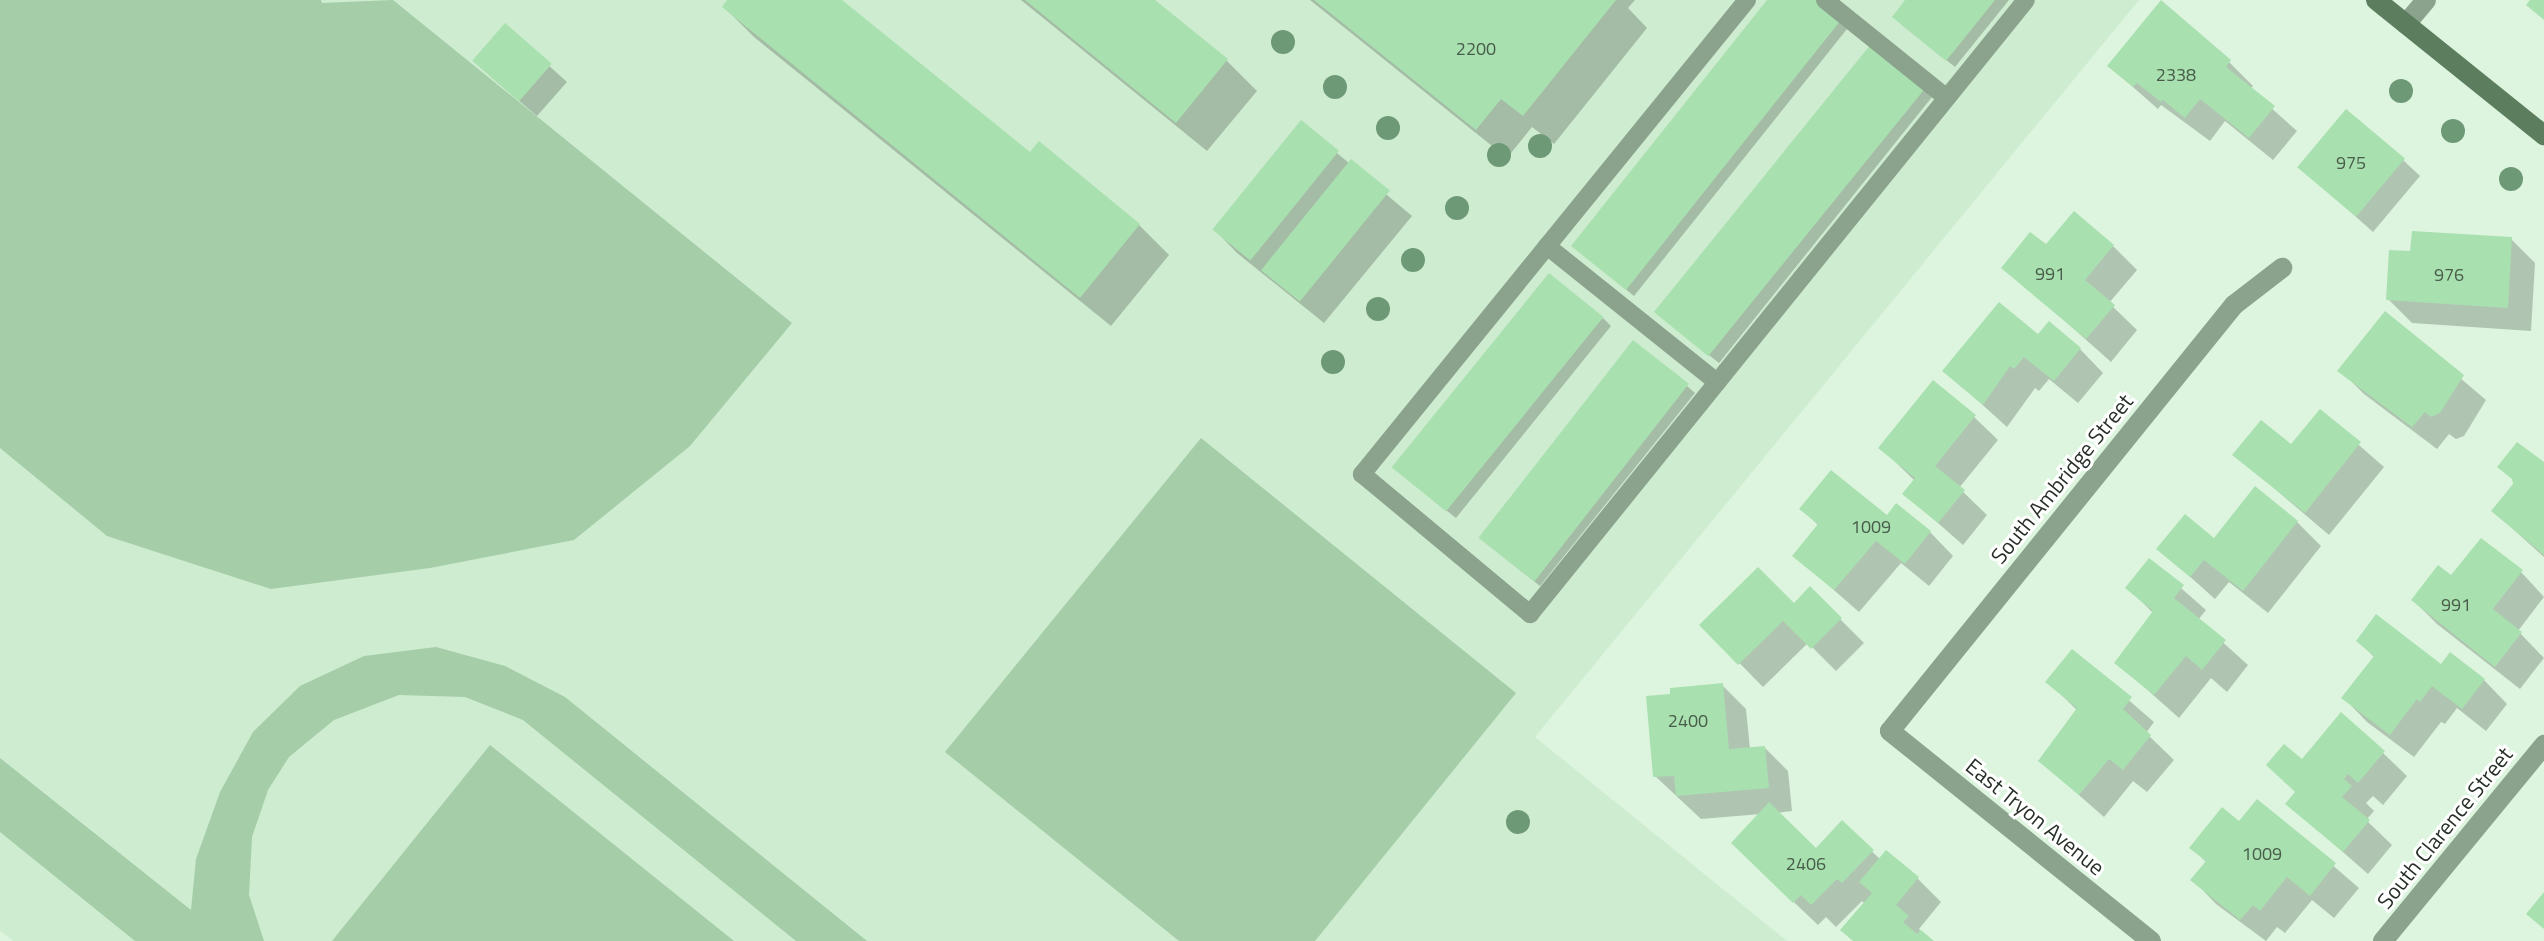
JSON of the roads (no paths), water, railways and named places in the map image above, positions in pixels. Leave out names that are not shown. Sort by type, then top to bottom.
[{"type":"street","points":[[2376,0],[2544,135]]},
{"type":"street","points":[[2406,24],[2426,0]]},
{"type":"street","name":"South Ambridge Street","points":[[1890,731],[2234,305],[2282,268]]},
{"type":"street","name":"East Tryon Avenue","points":[[1890,731],[2151,941]]},
{"type":"street","name":"South Clarence Street","points":[[2383,941],[2544,745]]},
{"type":"lane","points":[[1747,0],[1362,474],[1530,614],[2026,0]]},
{"type":"lane","points":[[1825,0],[1947,98]]},
{"type":"lane","points":[[1547,246],[1717,382]]}]
